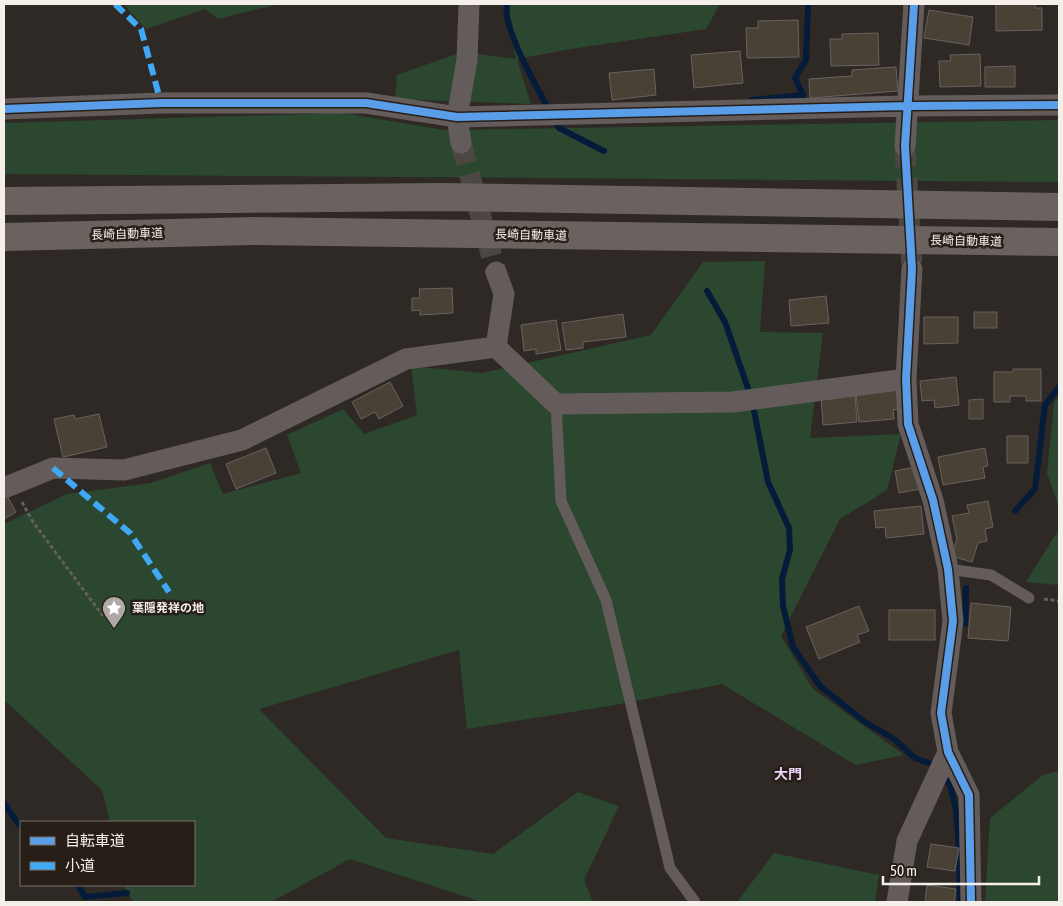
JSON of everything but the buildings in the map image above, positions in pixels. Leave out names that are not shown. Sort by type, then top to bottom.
[{"type":"highway","points":[[4,201],[441,197],[1059,207]]},
{"type":"highway","name":"長崎自動車道","points":[[4,238],[254,230],[1059,242]]},
{"type":"street","points":[[461,143],[457,117],[467,60],[469,4]]},
{"type":"street","points":[[906,146],[914,4]]},
{"type":"street","points":[[4,109],[161,103],[366,102],[457,117],[907,106],[1059,105]]},
{"type":"street","points":[[912,269],[906,379],[908,424],[933,500],[948,568],[953,621],[941,712],[946,758],[970,795],[971,902]]},
{"type":"street","points":[[496,272],[504,294],[496,348]]},
{"type":"street","points":[[8,486],[53,468],[124,470],[242,440],[406,359],[496,348],[556,404],[733,402],[906,379]]},
{"type":"street","points":[[897,902],[907,841],[946,758]]},
{"type":"lane","points":[[556,404],[561,501],[606,600],[670,868],[695,902]]},
{"type":"lane","points":[[948,568],[992,575],[1029,598]]},
{"type":"path","points":[[8,486],[103,616]]},
{"type":"green space","points":[[123,4],[280,4],[218,19],[205,9],[146,29]]},
{"type":"green space","points":[[504,4],[720,4],[706,29],[517,59],[531,104],[395,99],[397,75],[462,52],[516,59]]},
{"type":"green space","points":[[343,113],[444,130],[1059,120],[1059,182],[4,174],[4,123]]},
{"type":"green space","points":[[765,261],[760,332],[823,333],[810,438],[901,434],[887,490],[840,519],[781,636],[813,689],[904,755],[856,765],[722,684],[615,705],[467,729],[459,650],[259,709],[386,838],[493,854],[578,792],[619,806],[584,880],[593,902],[482,902],[350,859],[271,902],[134,902],[127,893],[125,886],[195,886],[195,821],[110,821],[102,790],[4,700],[4,524],[67,494],[151,483],[210,463],[223,494],[301,473],[287,435],[343,409],[364,434],[417,415],[411,366],[482,373],[651,335],[703,262]]},
{"type":"green space","points":[[1059,396],[1059,508],[1047,473],[1054,402]]},
{"type":"green space","points":[[1059,529],[1059,585],[1026,582]]},
{"type":"green space","points":[[1059,771],[1059,902],[985,902],[990,818],[1043,775]]},
{"type":"green space","points":[[774,853],[879,875],[875,902],[737,902]]},
{"type":"waterway","points":[[507,4],[507,15],[515,42],[549,110]]},
{"type":"waterway","points":[[752,100],[803,95],[795,78],[806,60],[808,7]]},
{"type":"waterway","points":[[554,119],[559,128],[604,151]]},
{"type":"waterway","points":[[707,291],[725,322],[752,400],[768,482],[789,528],[790,550],[782,579],[783,606],[793,647],[820,686],[865,722],[894,739],[915,758],[934,765],[950,785],[956,810],[960,902]]},
{"type":"waterway","points":[[1015,511],[1035,489],[1045,405],[1059,387]]},
{"type":"waterway","points":[[965,624],[966,588]]},
{"type":"waterway","points":[[4,803],[20,825]]},
{"type":"waterway","points":[[79,886],[85,897],[127,893]]},
{"type":"tunnel","points":[[461,143],[496,272]]},
{"type":"tunnel","points":[[905,146],[912,269]]},
{"type":"marked path","points":[[115,4],[141,29],[161,103]]},
{"type":"marked path","points":[[53,468],[130,533],[169,592]]},
{"type":"cycle path","points":[[914,4],[905,146],[912,269],[906,379],[908,424],[933,500],[948,569],[953,621],[941,713],[948,752],[969,795],[971,902]]},
{"type":"cycle path","points":[[4,109],[161,103],[366,103],[457,117],[907,106],[1059,105]]},
{"type":"place","name":"葉隠発祥の地","points":[[114,629]]},
{"type":"district","name":"大門","points":[[788,774]]}]
